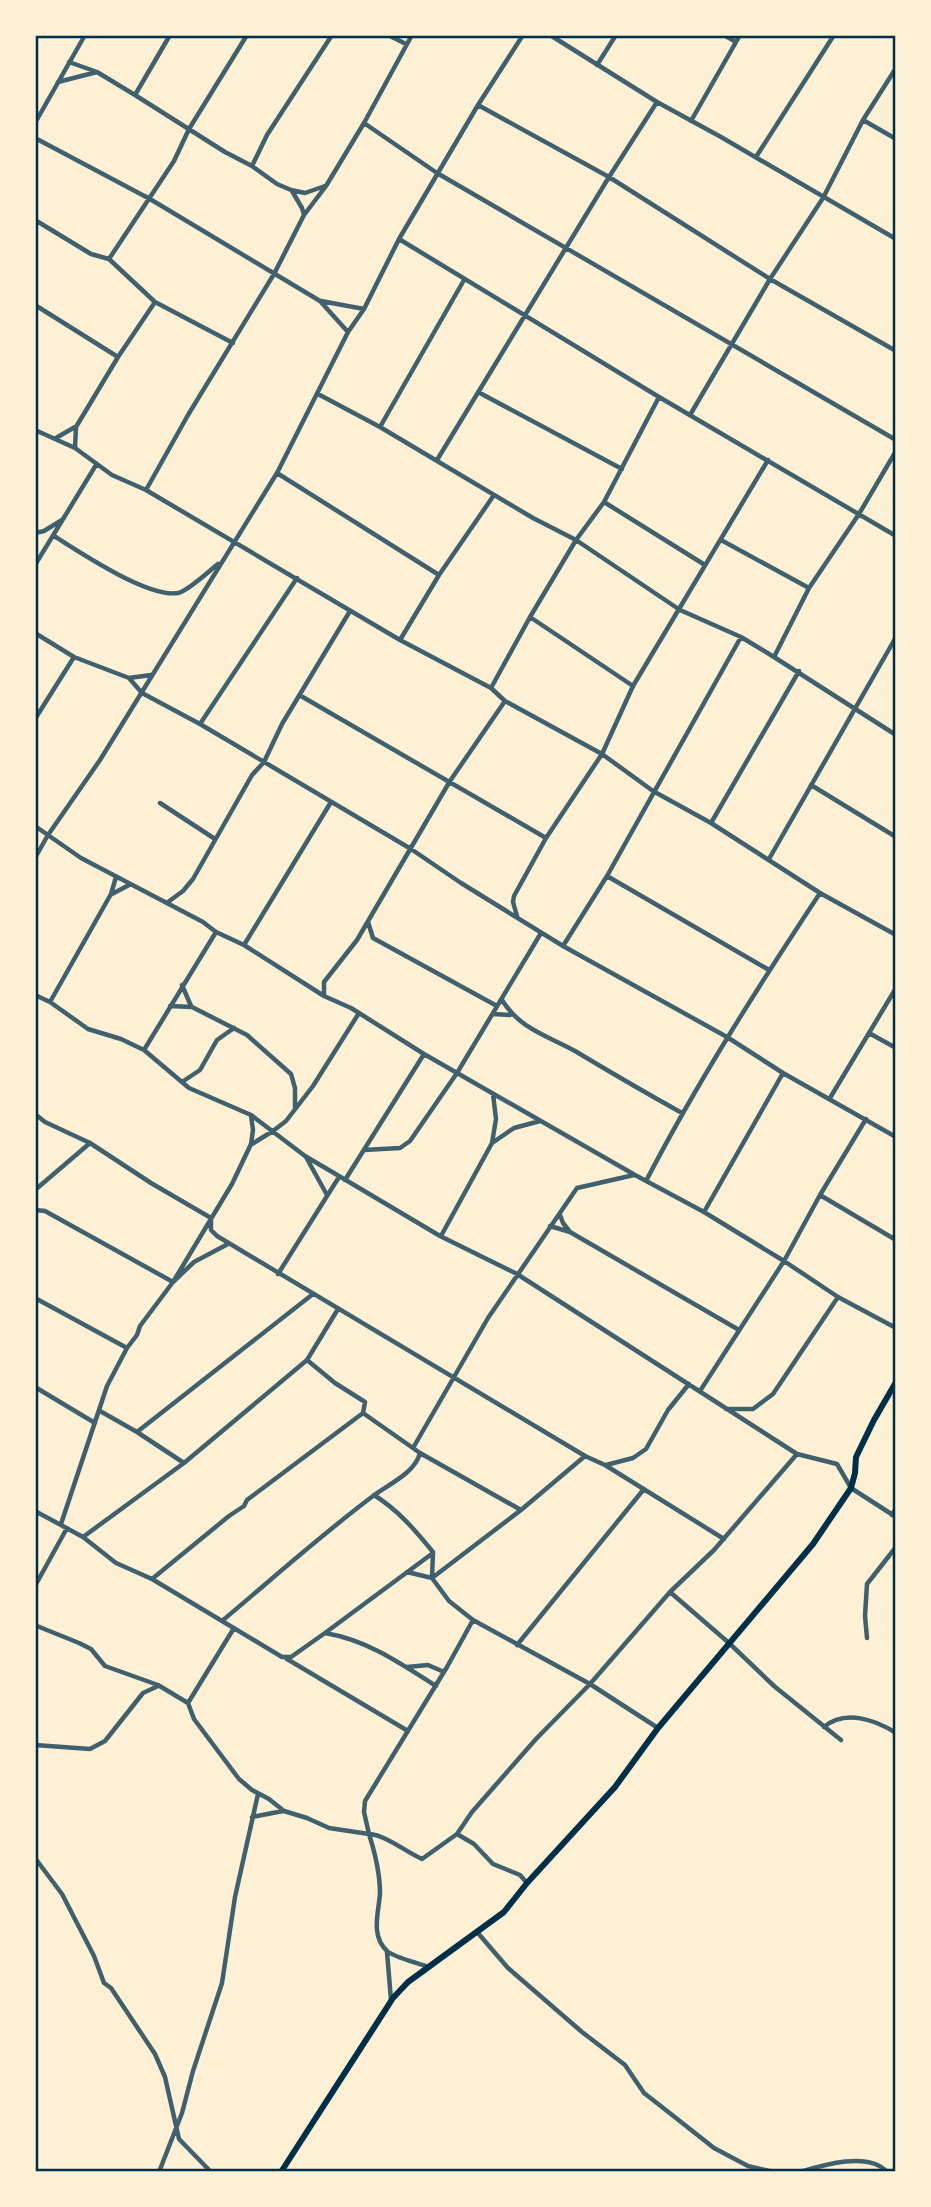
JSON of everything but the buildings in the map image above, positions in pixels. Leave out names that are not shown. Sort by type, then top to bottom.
[{"type":"main road","points":[[281,2172],[391,2001],[408,1982],[504,1912],[615,1787],[658,1728],[813,1544],[851,1488],[856,1457],[896,1382]]},
{"type":"street","points":[[35,123],[85,35]]},
{"type":"street","points":[[135,95],[170,35]]},
{"type":"street","points":[[109,259],[174,161],[190,129],[247,35]]},
{"type":"street","points":[[252,166],[267,135],[332,35]]},
{"type":"street","points":[[388,35],[406,44]]},
{"type":"street","points":[[146,490],[188,415],[274,274],[304,215],[326,186],[364,123],[412,35]]},
{"type":"street","points":[[35,858],[100,760],[277,473],[348,332],[364,309],[399,239],[523,35]]},
{"type":"street","points":[[550,35],[657,103],[896,239]]},
{"type":"street","points":[[597,65],[616,35]]},
{"type":"street","points":[[724,35],[736,42]]},
{"type":"street","points":[[691,121],[740,35]]},
{"type":"street","points":[[756,157],[834,35]]},
{"type":"street","points":[[69,62],[96,72],[252,166],[264,177],[291,190],[306,193],[326,186]]},
{"type":"street","points":[[690,415],[822,198],[863,120],[896,68]]},
{"type":"street","points":[[57,83],[96,72]]},
{"type":"street","points":[[437,460],[657,103]]},
{"type":"street","points":[[478,105],[609,177],[771,279],[896,351]]},
{"type":"street","points":[[863,120],[896,139]]},
{"type":"street","points":[[364,123],[437,173],[896,440]]},
{"type":"street","points":[[35,138],[150,199],[320,301],[348,332]]},
{"type":"street","points":[[291,190],[304,215]]},
{"type":"street","points":[[35,220],[91,254],[109,259],[155,302],[233,343]]},
{"type":"street","points":[[399,239],[659,397],[896,536]]},
{"type":"street","points":[[380,427],[464,280]]},
{"type":"street","points":[[320,301],[364,309]]},
{"type":"street","points":[[75,448],[76,427],[155,302]]},
{"type":"street","points":[[35,305],[118,357]]},
{"type":"street","points":[[478,392],[622,469]]},
{"type":"street","points":[[318,394],[576,540],[680,610],[741,637],[799,671],[896,735]]},
{"type":"street","points":[[491,688],[576,540],[604,502],[659,397]]},
{"type":"street","points":[[55,438],[76,427]]},
{"type":"street","points":[[35,430],[75,448],[112,475],[146,490],[400,640],[491,688],[505,701],[602,754],[653,791],[711,823],[820,893],[896,935]]},
{"type":"street","points":[[774,657],[809,588],[859,514],[896,451]]},
{"type":"street","points":[[518,917],[513,902],[514,896],[546,838],[602,754],[633,686],[768,460]]},
{"type":"street","points":[[35,565],[96,464]]},
{"type":"street","points":[[277,473],[439,575]]},
{"type":"street","points":[[400,640],[439,575],[494,495]]},
{"type":"street","points":[[604,502],[705,565]]},
{"type":"street","points":[[35,533],[44,531],[64,519]]},
{"type":"street","points":[[54,536],[109,570],[160,593],[180,593],[221,562]]},
{"type":"street","points":[[721,540],[809,588]]},
{"type":"street","points":[[200,724],[297,578]]},
{"type":"street","points":[[167,902],[183,891],[193,879],[252,775],[264,762],[282,724],[350,611]]},
{"type":"street","points":[[530,617],[633,686]]},
{"type":"street","points":[[35,633],[74,657],[129,678],[142,693],[200,724],[411,849],[541,933],[727,1037],[783,1073],[896,1137]]},
{"type":"street","points":[[563,946],[607,876],[741,637]]},
{"type":"street","points":[[769,859],[896,637]]},
{"type":"street","points":[[35,719],[74,657]]},
{"type":"street","points":[[711,823],[799,671]]},
{"type":"street","points":[[129,678],[152,675]]},
{"type":"street","points":[[301,696],[546,838]]},
{"type":"street","points":[[324,996],[324,982],[357,940],[450,781],[505,701]]},
{"type":"street","points":[[811,785],[896,838]]},
{"type":"street","points":[[244,944],[331,802]]},
{"type":"street","points":[[159,803],[215,839]]},
{"type":"street","points":[[35,826],[81,858],[204,922],[216,932],[244,944],[324,996],[359,1013],[424,1055],[704,1212],[838,1297],[896,1328]]},
{"type":"street","points":[[607,876],[769,970]]},
{"type":"street","points":[[50,1002],[111,894],[116,877]]},
{"type":"street","points":[[111,894],[130,885]]},
{"type":"street","points":[[646,1181],[727,1037],[820,893]]},
{"type":"street","points":[[367,922],[373,938]]},
{"type":"street","points":[[144,1050],[216,932]]},
{"type":"street","points":[[364,1150],[405,1146],[457,1073],[541,933]]},
{"type":"street","points":[[357,940],[373,938],[497,1006]]},
{"type":"street","points":[[182,985],[191,1007]]},
{"type":"street","points":[[830,1098],[896,988]]},
{"type":"street","points":[[35,995],[50,1002],[88,1029],[121,1038],[144,1050],[182,1082],[209,1098],[251,1115],[305,1156],[440,1236],[517,1273],[797,1454],[837,1464],[851,1488],[894,1516],[896,1508]]},
{"type":"street","points":[[502,1000],[511,1015],[542,1036],[564,1045],[682,1114]]},
{"type":"street","points":[[170,1006],[191,1007],[247,1035],[290,1074],[295,1088],[295,1108]]},
{"type":"street","points":[[251,1144],[286,1121],[313,1086],[359,1013]]},
{"type":"street","points":[[493,1014],[511,1015]]},
{"type":"street","points":[[221,1023],[222,1036]]},
{"type":"street","points":[[182,1082],[200,1070],[212,1046],[235,1028]]},
{"type":"street","points":[[869,1033],[896,1048]]},
{"type":"street","points":[[345,1180],[424,1055]]},
{"type":"street","points":[[704,1212],[783,1073]]},
{"type":"street","points":[[440,1236],[492,1143],[496,1119],[493,1093]]},
{"type":"street","points":[[35,1114],[90,1143],[211,1218]]},
{"type":"street","points":[[61,1524],[107,1386],[137,1335],[140,1325],[173,1282],[251,1144],[251,1115]]},
{"type":"street","points":[[700,1391],[785,1261],[820,1195],[866,1119]]},
{"type":"street","points":[[492,1143],[514,1128],[541,1121]]},
{"type":"street","points":[[35,1190],[90,1143]]},
{"type":"street","points":[[305,1156],[327,1195]]},
{"type":"street","points":[[413,1448],[517,1273],[577,1188],[635,1175]]},
{"type":"street","points":[[278,1274],[339,1176]]},
{"type":"street","points":[[820,1195],[896,1240]]},
{"type":"street","points":[[35,1210],[45,1211],[173,1282]]},
{"type":"street","points":[[560,1214],[570,1232]]},
{"type":"street","points":[[211,1218],[211,1230],[229,1244],[585,1456],[605,1465],[724,1539]]},
{"type":"street","points":[[550,1226],[570,1232],[739,1330]]},
{"type":"street","points":[[173,1282],[194,1262],[229,1244]]},
{"type":"street","points":[[137,1432],[313,1294]]},
{"type":"street","points":[[726,1409],[753,1409],[773,1394],[838,1297]]},
{"type":"street","points":[[35,1298],[127,1348]]},
{"type":"street","points":[[83,1537],[184,1463],[307,1360],[338,1309]]},
{"type":"street","points":[[152,1579],[244,1506],[247,1500],[363,1413],[365,1402],[335,1383],[307,1360]]},
{"type":"street","points":[[605,1465],[633,1458],[646,1449],[667,1410],[689,1384]]},
{"type":"street","points":[[35,1387],[94,1423]]},
{"type":"street","points":[[100,1411],[184,1463]]},
{"type":"street","points":[[363,1413],[420,1453],[521,1510]]},
{"type":"street","points":[[222,1621],[374,1495],[410,1470],[418,1461],[420,1453]]},
{"type":"street","points":[[35,1624],[91,1650],[105,1667],[159,1685],[188,1703],[194,1719],[239,1779],[284,1811],[329,1828],[378,1834],[404,1852],[422,1859],[457,1834],[479,1804],[536,1739],[590,1684],[670,1592],[724,1539],[797,1454]]},
{"type":"street","points":[[432,1578],[521,1510],[585,1456]]},
{"type":"street","points":[[385,1488],[388,1504]]},
{"type":"street","points":[[517,1646],[644,1489]]},
{"type":"street","points":[[374,1495],[410,1523],[433,1552],[432,1578],[449,1601],[517,1646],[590,1684],[658,1728]]},
{"type":"street","points":[[35,1511],[83,1537],[116,1563],[152,1579],[408,1731]]},
{"type":"street","points":[[35,1586],[67,1528]]},
{"type":"street","points":[[867,1638],[867,1584],[896,1547]]},
{"type":"street","points":[[286,1658],[326,1633],[433,1552]]},
{"type":"street","points":[[407,1572],[432,1578]]},
{"type":"street","points":[[670,1592],[774,1686],[841,1740]]},
{"type":"street","points":[[391,2001],[387,1952],[379,1938],[375,1919],[380,1894],[376,1858],[364,1812],[365,1801],[436,1686],[473,1619]]},
{"type":"street","points":[[188,1703],[234,1628]]},
{"type":"street","points":[[326,1633],[364,1643],[436,1686]]},
{"type":"street","points":[[407,1667],[428,1665],[444,1672]]},
{"type":"street","points":[[35,1745],[90,1749],[105,1741],[143,1693],[159,1685]]},
{"type":"street","points":[[824,1727],[830,1722],[856,1718],[882,1724],[896,1734]]},
{"type":"street","points":[[159,2172],[183,2113],[193,2071],[222,1983],[235,1897],[258,1794]]},
{"type":"street","points":[[252,1817],[284,1811]]},
{"type":"street","points":[[457,1834],[474,1844],[493,1864],[520,1875],[527,1883]]},
{"type":"street","points":[[35,1858],[62,1894],[94,1956],[104,1983],[111,1988],[155,2054],[165,2077],[179,2138],[211,2172]]},
{"type":"street","points":[[477,1932],[508,1968],[625,2065],[644,2093],[662,2108],[714,2148],[748,2166],[775,2172]]},
{"type":"street","points":[[387,1952],[428,1967]]},
{"type":"street","points":[[800,2172],[826,2164],[859,2161],[882,2165],[887,2172]]}]
